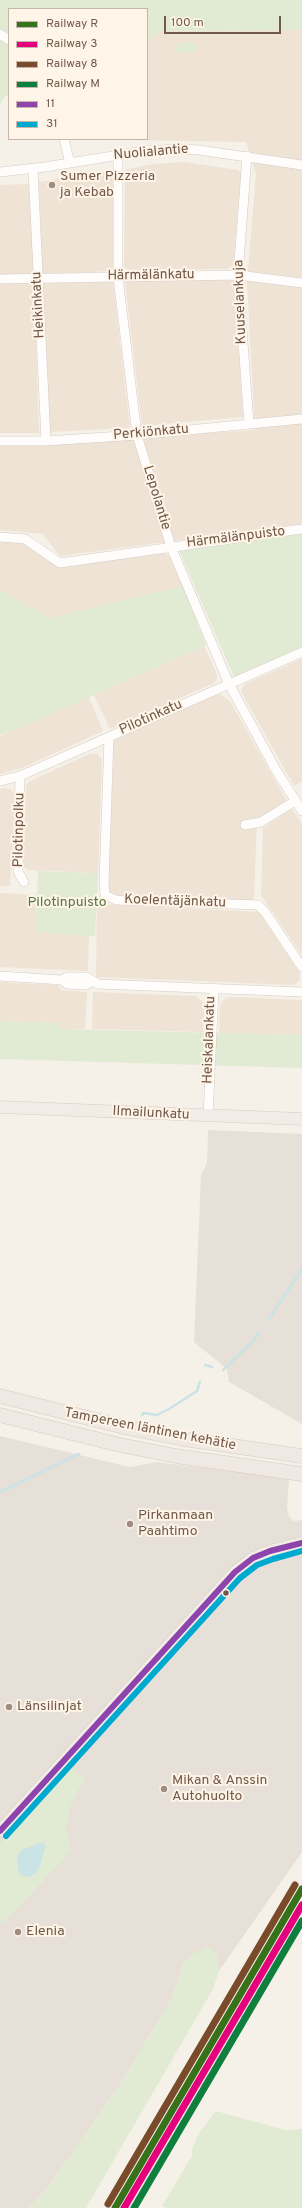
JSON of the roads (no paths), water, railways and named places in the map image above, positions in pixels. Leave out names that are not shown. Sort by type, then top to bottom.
[{"type":"highway","name":"Tampereen läntinen kehätie","points":[[0,1396],[170,1437],[302,1456]]},
{"type":"highway","name":"Tampereen läntinen kehätie","points":[[0,1415],[120,1445],[176,1456],[302,1474]]},
{"type":"main road","name":"Ilmailunkatu","points":[[0,1107],[302,1119]]},
{"type":"main road","points":[[0,1831],[235,1572],[253,1558],[270,1551],[302,1543]]},
{"type":"street","points":[[64,140],[70,163]]},
{"type":"street","name":"Nuolialantie","points":[[0,172],[33,169],[118,155],[178,149],[200,150],[247,156],[302,165]]},
{"type":"street","name":"Lepolantie","points":[[118,155],[118,277],[137,435],[171,547],[229,684],[276,770],[302,811]]},
{"type":"street","name":"Kuuselankuja","points":[[247,156],[238,275],[249,424]]},
{"type":"street","name":"Heikinkatu","points":[[33,169],[37,278],[46,441]]},
{"type":"street","name":"Härmälänkatu","points":[[0,279],[238,275],[302,283]]},
{"type":"street","name":"Perkiönkatu","points":[[0,441],[46,441],[137,435],[302,419]]},
{"type":"street","name":"Härmälänpuisto","points":[[0,537],[25,539],[60,563],[302,529]]},
{"type":"street","name":"Pilotinkatu","points":[[0,781],[20,776],[302,652]]},
{"type":"street","name":"Koelentäjänkatu","points":[[108,737],[104,883],[105,895],[116,900],[258,905],[266,912],[302,967]]},
{"type":"street","name":"Pilotinpolku","points":[[20,776],[18,872],[24,882]]},
{"type":"street","points":[[245,825],[261,822],[295,801]]},
{"type":"street","name":"Heiskalankatu","points":[[0,976],[62,980],[67,977],[83,977],[98,984],[214,990],[208,1116]]},
{"type":"street","points":[[214,990],[302,992]]},
{"type":"water","points":[[44,1843],[45,1847],[40,1866],[36,1873],[30,1877],[23,1876],[18,1871],[17,1857],[21,1850]]},
{"type":"waterway","points":[[269,1319],[302,1269]]},
{"type":"waterway","points":[[223,1370],[254,1340],[259,1332]]},
{"type":"waterway","points":[[205,1365],[212,1367]]},
{"type":"waterway","points":[[142,1415],[144,1413],[157,1415],[169,1409],[197,1391],[200,1382]]},
{"type":"waterway","points":[[0,1492],[79,1454]]},
{"type":"railway","points":[[274,1936],[302,1893]]},
{"type":"railway","points":[[128,2208],[302,1914]]},
{"type":"rail line","name":"8","points":[[108,2204],[295,1885]]},
{"type":"rail line","name":"R","points":[[115,2208],[302,1889]]},
{"type":"rail line","name":"3","points":[[124,2208],[302,1905]]},
{"type":"rail line","name":"M","points":[[134,2208],[302,1921]]},
{"type":"place","name":"Sumer Pizzeria ja Kebab","points":[[52,185]]},
{"type":"place","name":"Pirkanmaan Paahtimo","points":[[130,1524]]},
{"type":"place","name":"Länsilinjat","points":[[9,1707]]},
{"type":"place","name":"Mikan & Anssin Autohuolto","points":[[164,1789]]},
{"type":"place","name":"Elenia","points":[[18,1932]]},
{"type":"park label","name":"Pilotinpuisto","points":[[67,903]]}]
